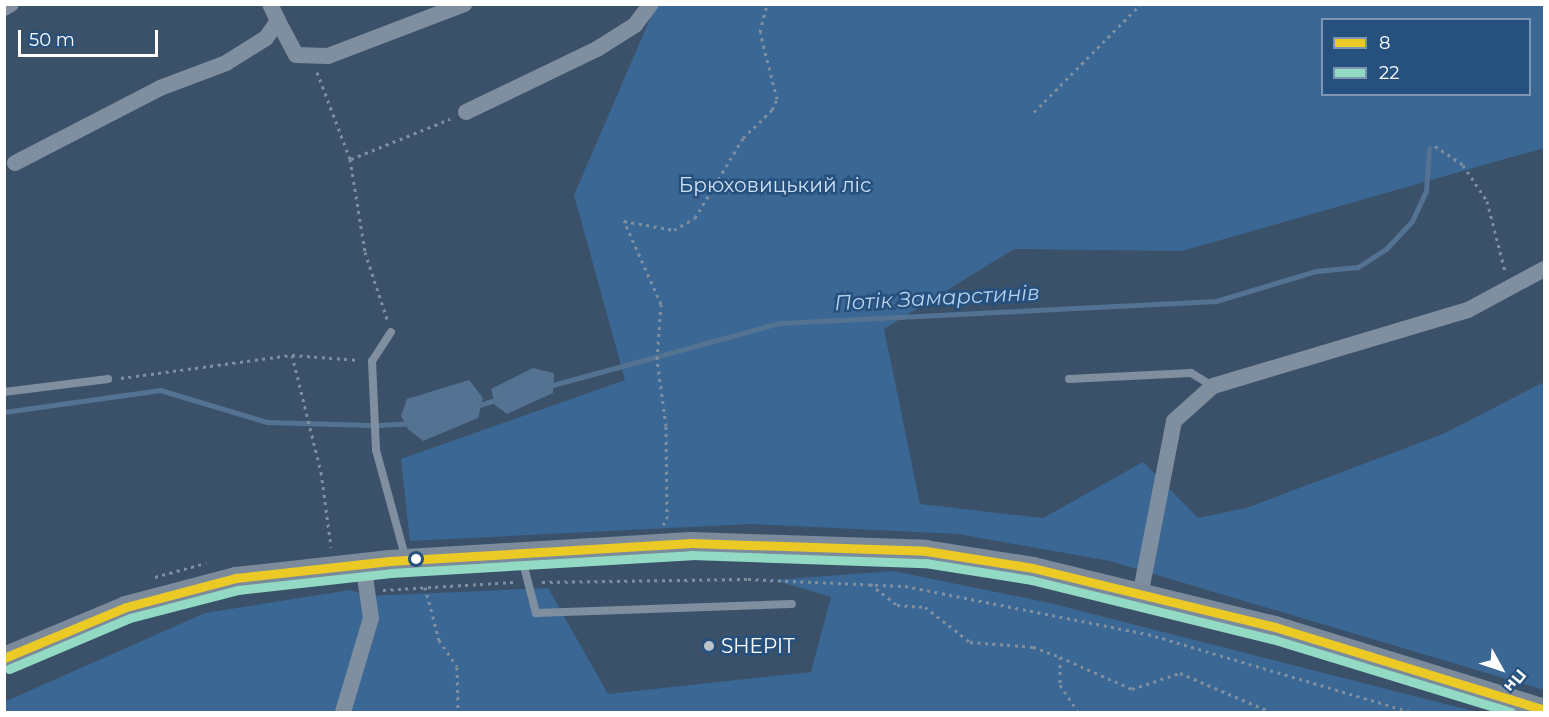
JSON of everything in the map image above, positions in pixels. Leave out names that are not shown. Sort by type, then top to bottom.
[{"type":"main road","points":[[4,658],[179,589],[333,566],[643,545],[926,551],[1141,591],[1545,710]]},
{"type":"street","points":[[4,8],[11,4]]},
{"type":"street","points":[[270,4],[296,55],[311,56],[328,56],[464,4]]},
{"type":"street","points":[[466,112],[597,49],[635,25],[651,4]]},
{"type":"street","points":[[15,163],[160,88],[226,63],[266,38],[278,21]]},
{"type":"street","points":[[1141,591],[1174,421],[1213,386],[1468,310],[1545,269]]},
{"type":"street","points":[[343,712],[371,618],[363,563]]},
{"type":"lane","points":[[391,332],[372,361],[376,450],[406,560]]},
{"type":"lane","points":[[1069,379],[1191,373],[1213,386]]},
{"type":"lane","points":[[4,392],[108,379]]},
{"type":"lane","points":[[520,552],[536,613],[792,604]]},
{"type":"path","points":[[643,545],[667,519],[666,426],[657,356],[661,304],[624,221],[674,230],[695,218],[743,138],[772,110],[777,99],[760,32],[767,4]]},
{"type":"path","points":[[1034,112],[1141,4]]},
{"type":"path","points":[[311,56],[350,159],[365,252],[391,332]]},
{"type":"path","points":[[350,159],[466,112]]},
{"type":"path","points":[[1435,146],[1463,165],[1486,201],[1494,246],[1511,287]]},
{"type":"path","points":[[292,355],[310,427],[333,566]]},
{"type":"path","points":[[108,379],[292,355],[372,361]]},
{"type":"path","points":[[368,590],[527,581],[865,582],[984,598],[1125,629],[1411,712]]},
{"type":"path","points":[[865,582],[897,605],[925,607],[970,642],[1033,647],[1132,690],[1180,673],[1271,712]]},
{"type":"path","points":[[425,587],[439,640],[457,666],[458,712]]},
{"type":"path","points":[[1060,657],[1060,685],[1078,712]]},
{"type":"green space","name":"Брюховицький ліс","points":[[656,5],[1544,5],[1544,148],[1182,251],[1014,249],[884,329],[920,504],[1043,518],[1143,462],[1198,518],[1246,508],[1443,434],[1544,382],[1544,690],[1110,561],[958,534],[751,524],[410,541],[401,459],[625,380],[574,195]]},
{"type":"green space","points":[[893,571],[1050,603],[1477,712],[5,712],[4,702],[205,613],[350,590],[368,596],[548,588],[608,694],[811,672],[831,597],[774,580]]},
{"type":"shaded area","points":[[533,368],[554,373],[553,393],[507,414],[495,405],[491,389]]},
{"type":"shaded area","points":[[469,380],[483,398],[478,418],[423,441],[408,429],[401,416],[407,399]]},
{"type":"waterway","name":"Потік Замарстинів","points":[[549,386],[780,323],[1216,301],[1316,271],[1358,267],[1386,249],[1412,221],[1426,191],[1429,148]]},
{"type":"waterway","name":"Потік Замарстинів","points":[[4,412],[160,390],[267,422],[371,425]]},
{"type":"waterway","name":"Потік Замарстинів","points":[[476,406],[499,399]]},
{"type":"waterway","name":"Потік Замарстинів","points":[[379,425],[412,423]]},
{"type":"transit line","name":"8","points":[[4,658],[126,607],[236,578],[390,561],[691,543],[926,551],[1033,568],[1275,627],[1544,710]]},
{"type":"transit line","name":"22","points":[[9,669],[130,618],[238,590],[391,573],[691,555],[925,563],[1031,580],[1272,639],[1511,712]]},
{"type":"place","name":"SHEPIT","points":[[709,646]]}]
